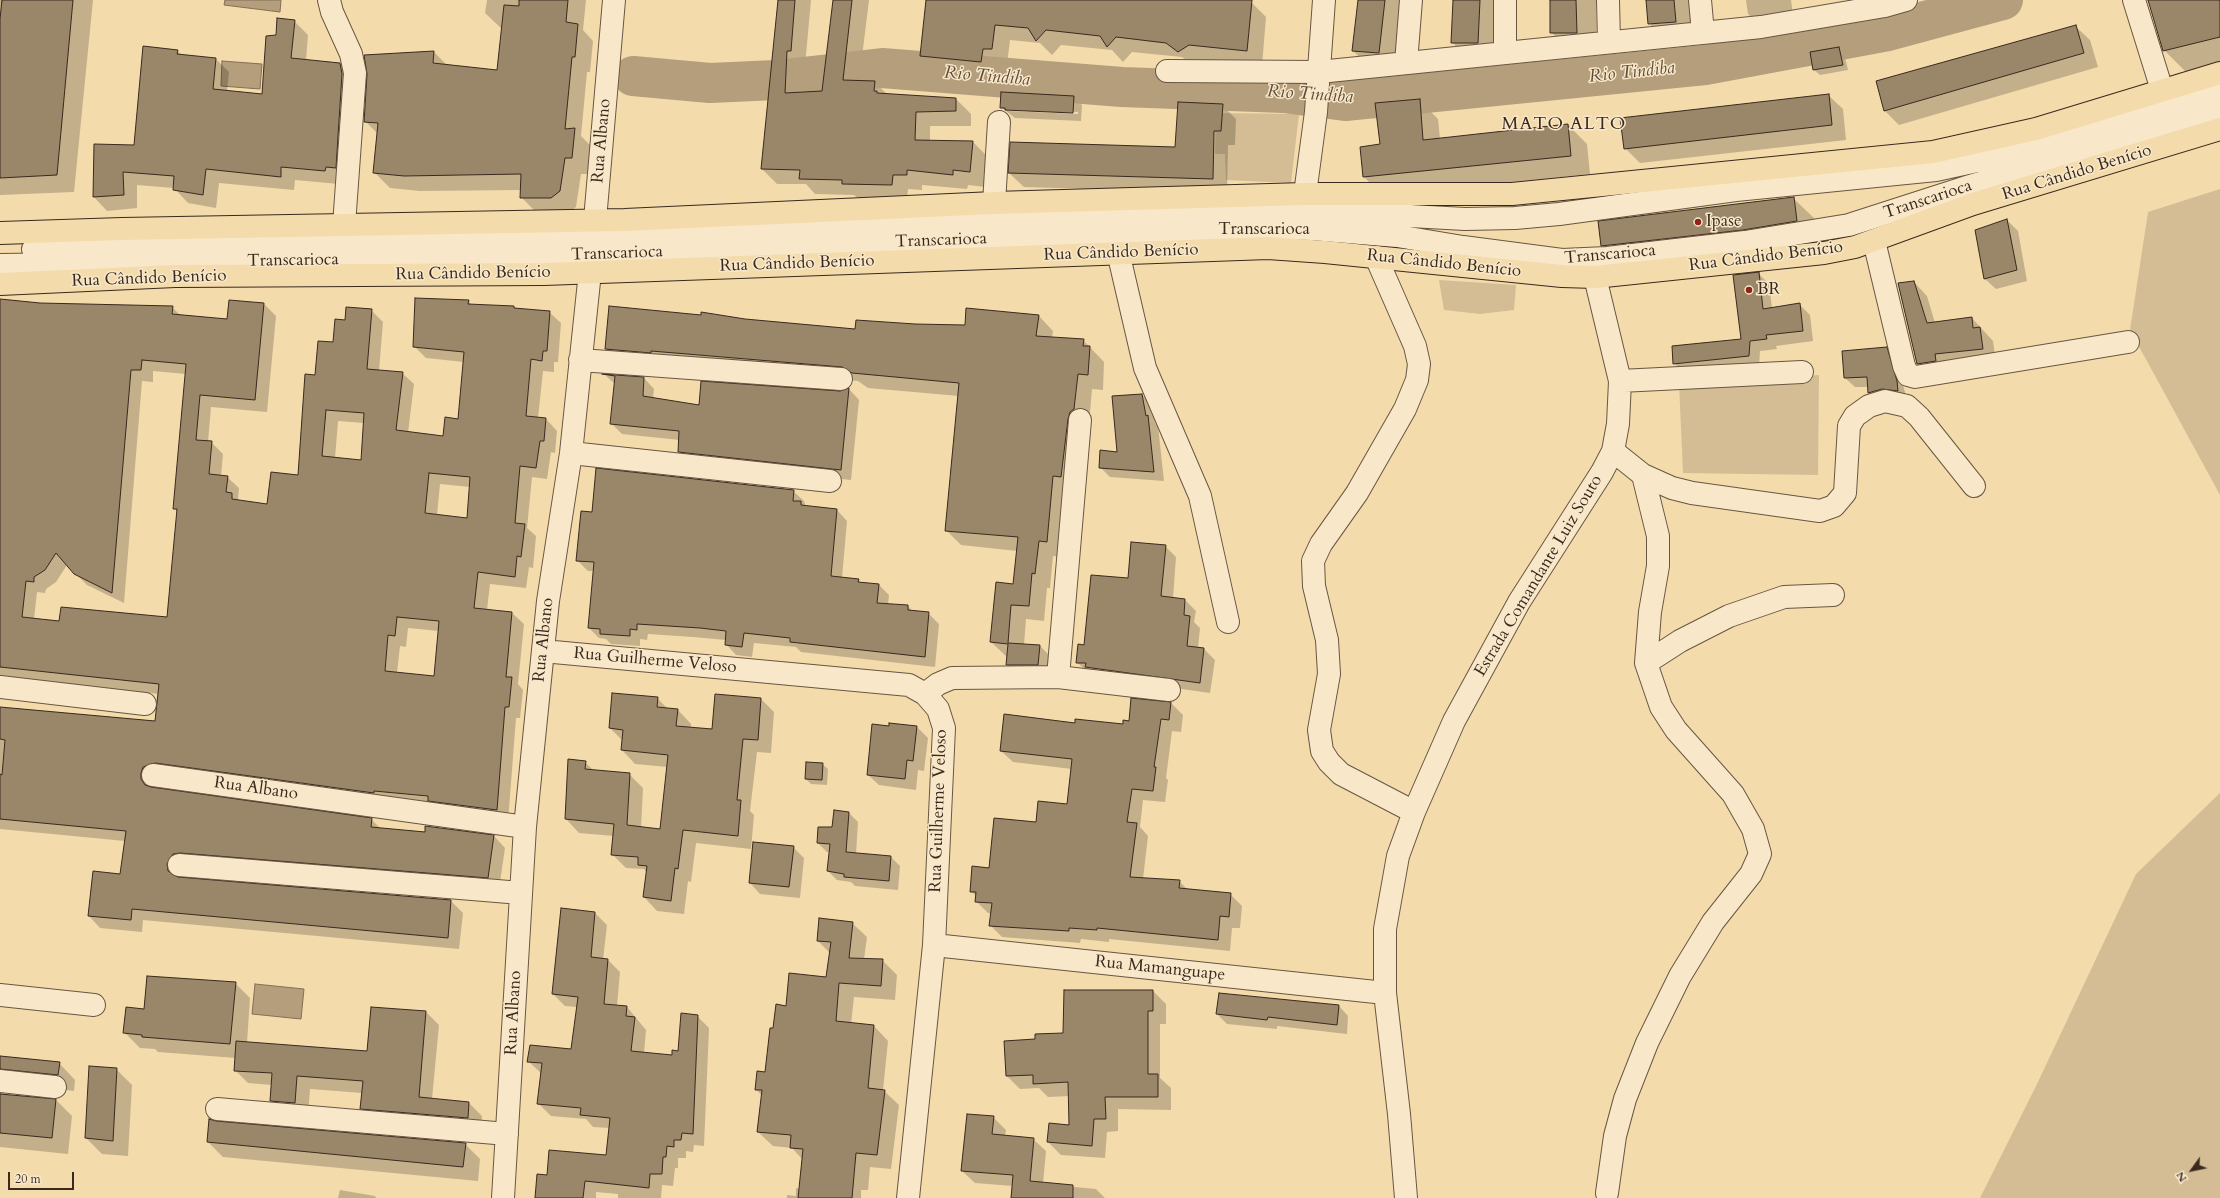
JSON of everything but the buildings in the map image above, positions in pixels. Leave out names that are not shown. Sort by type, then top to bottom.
[{"type":"main road","points":[[0,233],[344,225],[601,237],[994,203],[1308,212],[1512,194],[1933,152],[2036,129],[2220,73]]},
{"type":"main road","name":"Rua Cândido Benício","points":[[0,284],[175,276],[544,274],[1118,252],[1268,248],[1325,252],[1562,276],[1595,277],[1824,253],[1874,241],[1973,204],[2220,129]]},
{"type":"street","points":[[329,0],[332,12],[351,54],[355,73],[344,225]]},
{"type":"street","name":"Rua Albano","points":[[601,237],[614,0]]},
{"type":"street","points":[[1324,0],[1308,212],[1325,252]]},
{"type":"street","points":[[1406,63],[1411,0]]},
{"type":"street","points":[[1505,0],[1505,53]]},
{"type":"street","points":[[1608,0],[1609,42]]},
{"type":"street","points":[[1700,0],[1703,33]]},
{"type":"street","points":[[1167,71],[1318,80],[1406,63],[1761,27],[1821,8],[1885,6],[1906,0]]},
{"type":"street","points":[[2134,0],[2162,90]]},
{"type":"street","name":"Transcarioca","points":[[0,250],[601,237],[1034,220],[1308,212],[1465,219],[1515,218],[1559,214],[1736,190],[1936,170],[2041,147],[2220,92]]},
{"type":"street","name":"Transcarioca","points":[[1308,212],[1397,236],[1463,247],[1562,260],[1607,258],[1745,242],[1849,225],[1977,184],[2220,112]]},
{"type":"street","points":[[994,203],[999,122]]},
{"type":"street","points":[[601,237],[627,270]]},
{"type":"street","name":"Transcarioca","points":[[0,265],[527,258],[601,237]]},
{"type":"street","points":[[1874,241],[1904,366],[1908,375],[1915,377],[2128,342]]},
{"type":"street","points":[[1118,252],[1145,368],[1200,496],[1228,622]]},
{"type":"street","points":[[1376,257],[1415,346],[1419,364],[1417,380],[1404,409],[1357,493],[1322,544],[1313,561],[1314,586],[1327,640],[1329,674],[1319,730],[1322,751],[1328,762],[1341,774],[1414,812]]},
{"type":"street","name":"Rua Albano","points":[[503,1198],[525,827],[548,600],[570,453],[590,272]]},
{"type":"street","name":"Estrada Comandante Luiz Souto","points":[[1406,1198],[1399,1114],[1385,993],[1385,929],[1398,856],[1414,812],[1454,721],[1512,616],[1602,472],[1612,451],[1618,424],[1620,381],[1595,277]]},
{"type":"street","points":[[580,360],[841,378]]},
{"type":"street","points":[[1620,381],[1802,372]]},
{"type":"street","points":[[1612,451],[1643,475],[1672,488],[1692,493],[1820,511],[1834,506],[1845,493],[1849,426],[1854,416],[1869,406],[1885,401],[1907,406],[1919,416],[1974,486]]},
{"type":"street","points":[[1058,677],[1080,420]]},
{"type":"street","points":[[570,453],[830,481]]},
{"type":"street","points":[[1607,1193],[1615,1136],[1625,1099],[1646,1044],[1680,976],[1713,922],[1751,874],[1760,854],[1753,829],[1733,794],[1676,730],[1661,707],[1646,663],[1650,612],[1658,566],[1658,536],[1643,475]]},
{"type":"street","points":[[1646,663],[1680,641],[1729,616],[1784,597],[1833,595]]},
{"type":"street","name":"Rua Guilherme Veloso","points":[[543,651],[909,685],[925,694],[938,709],[944,728],[934,946],[908,1198]]},
{"type":"street","points":[[925,694],[938,684],[952,678],[1058,677],[1169,690]]},
{"type":"street","points":[[0,687],[145,704]]},
{"type":"street","name":"Rua Albano","points":[[153,775],[525,827]]},
{"type":"street","points":[[179,865],[521,893]]},
{"type":"street","name":"Rua Mamanguape","points":[[934,946],[1385,993]]},
{"type":"street","points":[[0,995],[94,1005]]},
{"type":"street","points":[[0,1081],[55,1087]]},
{"type":"street","points":[[217,1109],[507,1134]]},
{"type":"shaded area","points":[[225,0],[281,0],[280,12],[224,5]]},
{"type":"shaded area","points":[[222,61],[262,64],[260,89],[221,86]]},
{"type":"shaded area","points":[[1216,113],[1299,114],[1291,183],[1226,180],[1225,154],[1215,154]]},
{"type":"shaded area","points":[[2220,189],[2220,495],[2130,330],[2148,212]]},
{"type":"shaded area","points":[[1439,280],[1516,285],[1514,310],[1480,314],[1444,310]]},
{"type":"shaded area","points":[[1819,375],[1818,475],[1683,473],[1679,383]]},
{"type":"shaded area","points":[[2220,793],[2220,1198],[1980,1198],[2037,1084],[2136,874]]},
{"type":"shaded area","points":[[255,984],[304,989],[301,1019],[252,1014]]},
{"type":"waterway","name":"Rio Tindiba","points":[[633,76],[710,83],[776,80],[882,68],[1122,87],[1284,93],[1345,101],[1705,65],[1888,31],[2003,0]]},
{"type":"place","name":"Ipase","points":[[1698,222]]},
{"type":"place","name":"BR","points":[[1749,290]]},
{"type":"district","name":"MATO ALTO","points":[[1564,125]]}]
